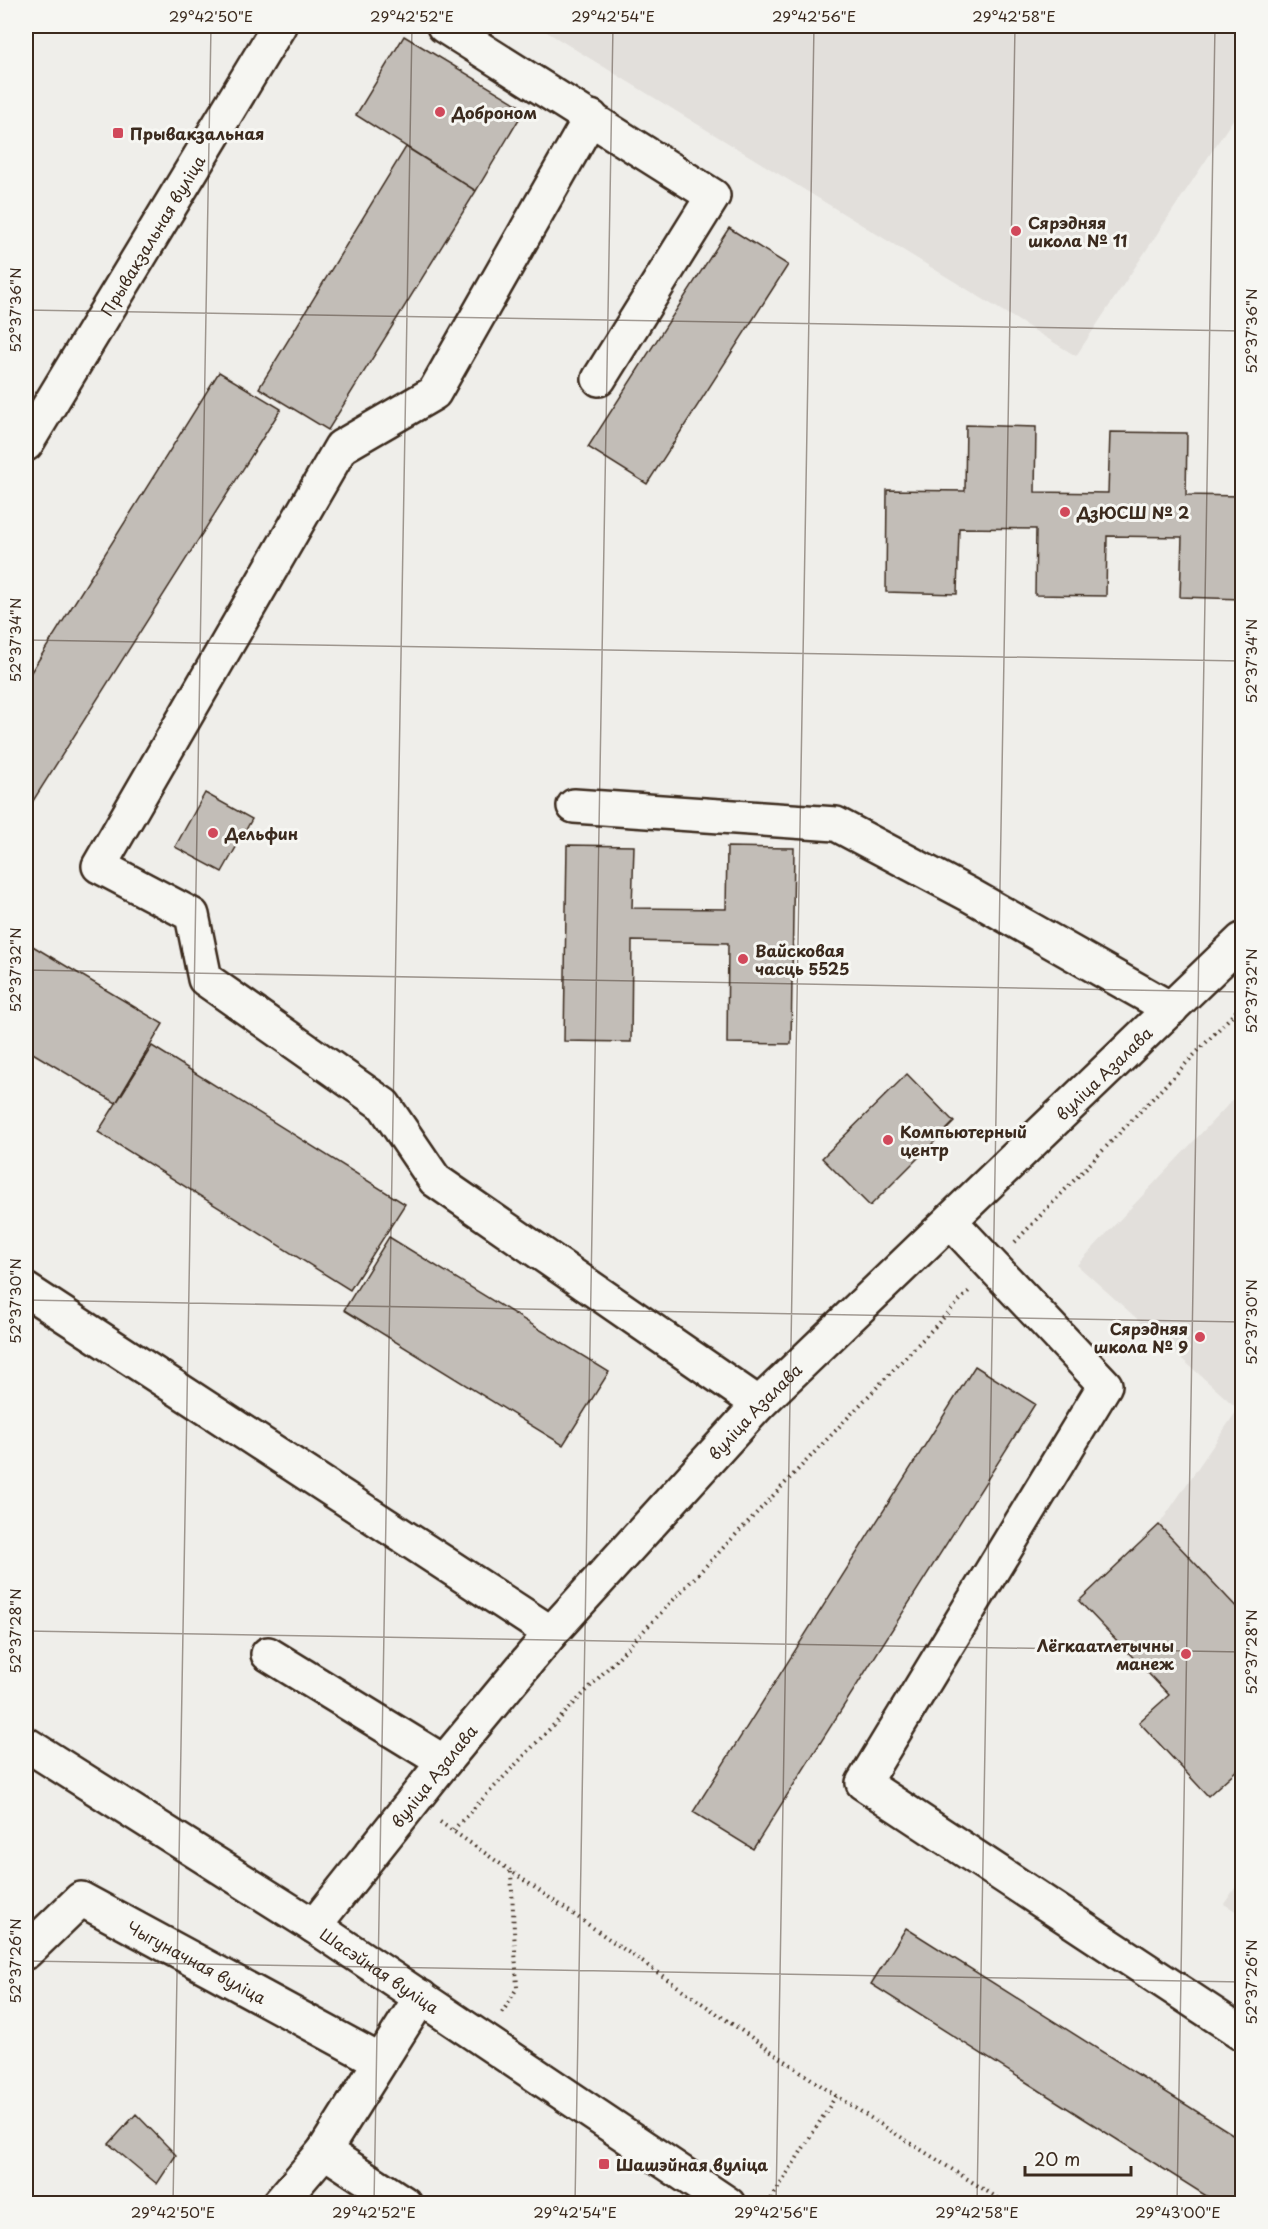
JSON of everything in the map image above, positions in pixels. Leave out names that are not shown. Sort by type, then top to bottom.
[{"type":"street","name":"Прывакзальная вуліца","points":[[26,444],[279,26]]},
{"type":"street","points":[[444,26],[713,196],[599,379]]},
{"type":"street","points":[[591,117],[434,393],[342,447],[99,866],[192,915],[205,979],[384,1105],[435,1180],[759,1404]]},
{"type":"street","points":[[574,806],[836,824],[968,894],[1171,1009]]},
{"type":"street","name":"вуліца Азалава","points":[[314,1926],[444,1762],[552,1633],[759,1404],[1242,940]]},
{"type":"street","points":[[950,1221],[1105,1385],[863,1783],[1242,2033]]},
{"type":"street","points":[[26,1290],[552,1633]]},
{"type":"street","points":[[268,1654],[444,1762]]},
{"type":"street","name":"Шасэйная вуліца","points":[[26,1744],[421,1996],[728,2204]]},
{"type":"street","name":"Чыгуначная вуліца","points":[[26,1952],[81,1899],[380,2061]]},
{"type":"street","points":[[279,2204],[324,2151],[421,1996]]},
{"type":"street","points":[[324,2151],[405,2204]]},
{"type":"path","points":[[453,1830],[1242,1005]]},
{"type":"path","points":[[412,1803],[836,2096],[1007,2204]]},
{"type":"path","points":[[486,2040],[517,1988],[511,1871]]},
{"type":"path","points":[[768,2204],[836,2096]]},
{"type":"shaded area","name":"Сярэдняя школа № 11","points":[[537,26],[1242,26],[1242,106],[1076,356]]},
{"type":"shaded area","name":"Сярэдняя школа № 9","points":[[1242,1090],[1242,1613],[1159,1525],[1238,1409],[1077,1265]]},
{"type":"shaded area","points":[[1242,1878],[1242,1915],[1224,1904]]},
{"type":"building","name":"Доброном","points":[[404,36],[525,109],[476,191],[356,115]]},
{"type":"building","points":[[406,147],[476,191],[328,430],[259,388]]},
{"type":"building","points":[[729,228],[788,265],[647,484],[588,447]]},
{"type":"building","points":[[219,372],[281,409],[26,812],[26,680]]},
{"type":"building","name":"ДзЮСШ № 2","points":[[966,425],[1036,427],[1035,492],[1108,493],[1110,432],[1187,433],[1186,495],[1242,496],[1242,599],[1180,597],[1182,537],[1107,536],[1106,596],[1035,595],[1036,529],[959,528],[957,594],[886,592],[887,490],[965,491]]},
{"type":"building","name":"Дельфин","points":[[205,793],[252,819],[222,872],[175,847]]},
{"type":"building","points":[[567,845],[634,846],[632,908],[726,909],[727,847],[794,848],[791,1044],[727,1043],[728,943],[632,941],[631,1042],[564,1041]]},
{"type":"building","points":[[26,942],[163,1024],[116,1103],[26,1049]]},
{"type":"building","points":[[152,1046],[405,1204],[350,1290],[98,1132]]},
{"type":"building","name":"Компьютерный центр","points":[[907,1074],[954,1122],[870,1206],[822,1158]]},
{"type":"building","points":[[389,1237],[609,1372],[563,1445],[344,1310]]},
{"type":"building","points":[[975,1366],[1035,1404],[753,1849],[693,1812]]},
{"type":"building","name":"Лёгкаатлетычны манеж","points":[[1159,1525],[1242,1613],[1242,1772],[1239,1768],[1208,1796],[1139,1722],[1169,1695],[1079,1601]]},
{"type":"building","points":[[906,1928],[1242,2140],[1242,2204],[1219,2204],[871,1984]]},
{"type":"building","points":[[136,2114],[176,2155],[157,2184],[109,2144]]},
{"type":"place","name":"Доброном","points":[[440,112]]},
{"type":"place","name":"Прывакзальная","points":[[118,133]]},
{"type":"place","name":"Сярэдняя школа № 11","points":[[1016,231]]},
{"type":"place","name":"ДзЮСШ № 2","points":[[1065,512]]},
{"type":"place","name":"Дельфин","points":[[213,833]]},
{"type":"place","name":"Вайсковая часць 5525","points":[[743,959]]},
{"type":"place","name":"Компьютерный центр","points":[[888,1140]]},
{"type":"place","name":"Сярэдняя школа № 9","points":[[1200,1337]]},
{"type":"place","name":"Лёгкаатлетычны манеж","points":[[1186,1654]]},
{"type":"place","name":"Шашэйная вуліца","points":[[604,2164]]}]
